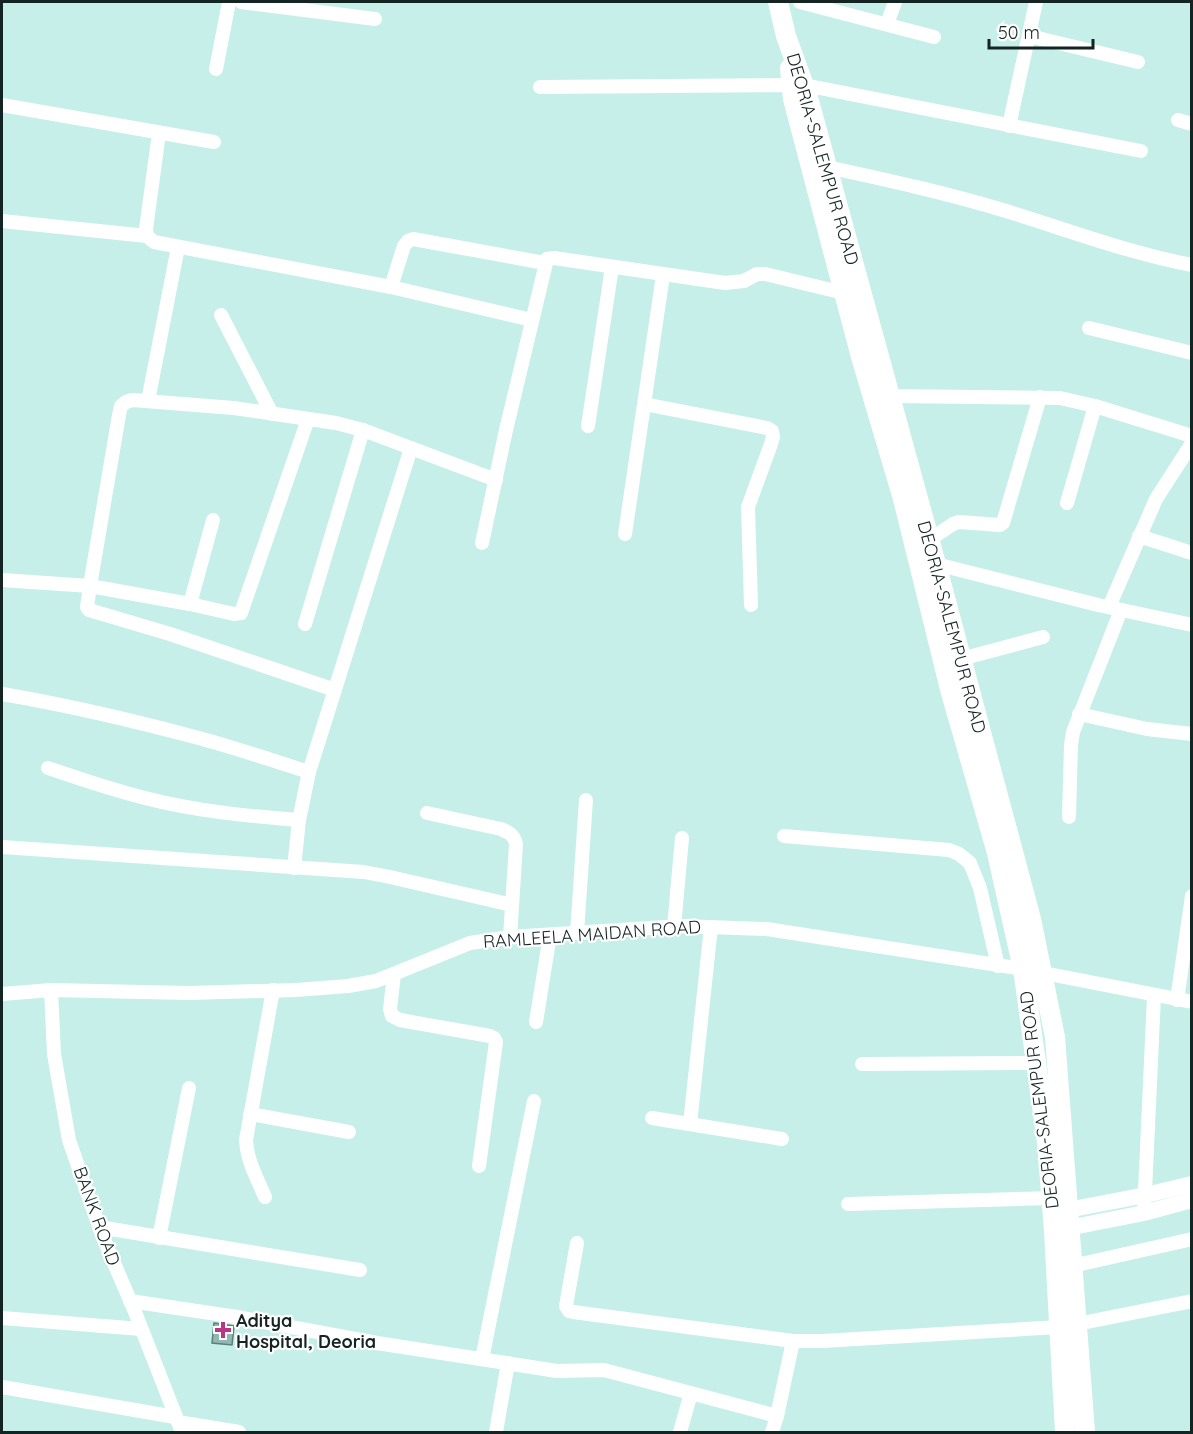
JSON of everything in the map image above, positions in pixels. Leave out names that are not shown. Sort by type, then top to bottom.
[{"type":"highway","name":"DEORIA-SALEMPUR ROAD","points":[[778,2],[798,85],[827,167],[936,564],[1031,919],[1043,973],[1055,1037],[1059,1216],[1068,1326],[1084,1432]]},
{"type":"highway","name":"DEORIA-SALEMPUR ROAD","points":[[798,85],[793,99],[861,357],[903,499],[951,693],[997,853],[1023,969],[1059,1216],[1072,1266],[1065,1432]]},
{"type":"main road","points":[[1059,1216],[1191,1184]]},
{"type":"main road","points":[[1059,1216],[1144,1213],[1191,1200]]},
{"type":"street","points":[[216,69],[229,2]]},
{"type":"street","points":[[241,2],[375,20]]},
{"type":"street","points":[[800,2],[837,6],[887,24],[934,37]]},
{"type":"street","points":[[887,24],[895,2]]},
{"type":"street","points":[[1009,126],[1036,2]]},
{"type":"street","points":[[1029,36],[1138,62]]},
{"type":"street","points":[[540,87],[798,85],[1141,151]]},
{"type":"street","points":[[2,105],[214,142]]},
{"type":"street","points":[[147,236],[146,229],[159,133]]},
{"type":"street","points":[[827,167],[886,179],[1004,211],[1144,255],[1191,266]]},
{"type":"street","points":[[2,221],[147,236],[154,242],[391,287],[532,320]]},
{"type":"street","points":[[391,287],[404,246],[413,239],[545,263]]},
{"type":"street","points":[[148,401],[178,247]]},
{"type":"street","points":[[482,543],[547,259],[554,258],[663,275],[734,283],[757,274],[765,274],[844,293]]},
{"type":"street","points":[[588,426],[612,267]]},
{"type":"street","points":[[625,534],[663,275]]},
{"type":"street","points":[[221,315],[272,414]]},
{"type":"street","points":[[1089,328],[1191,353]]},
{"type":"street","points":[[890,396],[1040,397],[1073,400],[1191,436]]},
{"type":"street","points":[[929,540],[959,522],[1000,525],[1003,523],[1040,397]]},
{"type":"street","points":[[335,690],[170,634],[89,610],[87,607],[90,586],[121,406],[132,400],[148,401],[234,408],[336,423],[363,430],[496,480]]},
{"type":"street","points":[[644,404],[767,428],[772,431],[771,444],[748,507],[751,605]]},
{"type":"street","points":[[1067,503],[1095,406]]},
{"type":"street","points":[[2,580],[90,586],[234,614],[242,613],[308,419]]},
{"type":"street","points":[[305,624],[363,430]]},
{"type":"street","points":[[1069,817],[1073,732],[1139,536],[1156,499],[1191,444]]},
{"type":"street","points":[[294,868],[299,820],[309,772],[411,448]]},
{"type":"street","points":[[190,604],[213,520]]},
{"type":"street","points":[[1139,536],[1191,553]]},
{"type":"street","points":[[936,564],[1115,609],[1191,625]]},
{"type":"street","points":[[961,659],[1043,637]]},
{"type":"street","points":[[2,694],[69,706],[197,737],[309,772]]},
{"type":"street","points":[[1079,714],[1148,729],[1191,734]]},
{"type":"street","points":[[48,768],[136,796],[197,809],[299,820]]},
{"type":"street","points":[[577,933],[586,800]]},
{"type":"street","points":[[427,813],[501,829],[514,837],[516,844],[510,937]]},
{"type":"street","points":[[784,836],[940,849],[959,855],[969,863],[980,888],[998,966]]},
{"type":"street","points":[[674,927],[682,838]]},
{"type":"street","points":[[2,847],[364,873],[512,905]]},
{"type":"street","points":[[1177,1000],[1191,896]]},
{"type":"street","name":"RAMLEELA MAIDAN ROAD","points":[[2,994],[51,990],[189,993],[348,986],[376,981],[470,942],[510,937],[674,927],[711,927],[767,929],[1023,969],[1191,1002]]},
{"type":"street","points":[[690,1124],[711,927]]},
{"type":"street","points":[[536,1022],[550,935]]},
{"type":"street","points":[[394,974],[390,1009],[392,1016],[400,1020],[490,1036],[496,1042],[479,1166]]},
{"type":"street","name":"BANK ROAD","points":[[51,990],[54,1054],[69,1140],[99,1227],[178,1424]]},
{"type":"street","points":[[265,1197],[250,1164],[246,1140],[273,990]]},
{"type":"street","points":[[1144,1213],[1154,996]]},
{"type":"street","points":[[862,1064],[1036,1063]]},
{"type":"street","points":[[159,1238],[189,1088]]},
{"type":"street","points":[[482,1359],[534,1101]]},
{"type":"street","points":[[250,1114],[349,1132]]},
{"type":"street","points":[[652,1118],[782,1139]]},
{"type":"street","points":[[848,1204],[1059,1216]]},
{"type":"street","points":[[99,1227],[360,1270]]},
{"type":"street","points":[[1072,1266],[1191,1239]]},
{"type":"street","points":[[577,1243],[567,1306],[569,1311],[793,1341],[1068,1326],[1191,1301]]},
{"type":"street","points":[[130,1301],[557,1371],[604,1370],[777,1416]]},
{"type":"street","points":[[2,1318],[141,1329]]},
{"type":"street","points":[[772,1432],[793,1341]]},
{"type":"street","points":[[496,1432],[508,1363]]},
{"type":"street","points":[[2,1386],[178,1424],[239,1432]]},
{"type":"street","points":[[680,1432],[692,1393]]},
{"type":"building","points":[[214,1323],[234,1326],[232,1345],[212,1343]]},
{"type":"place","name":"Aditya Hospital, Deoria","points":[[223,1330]]}]
